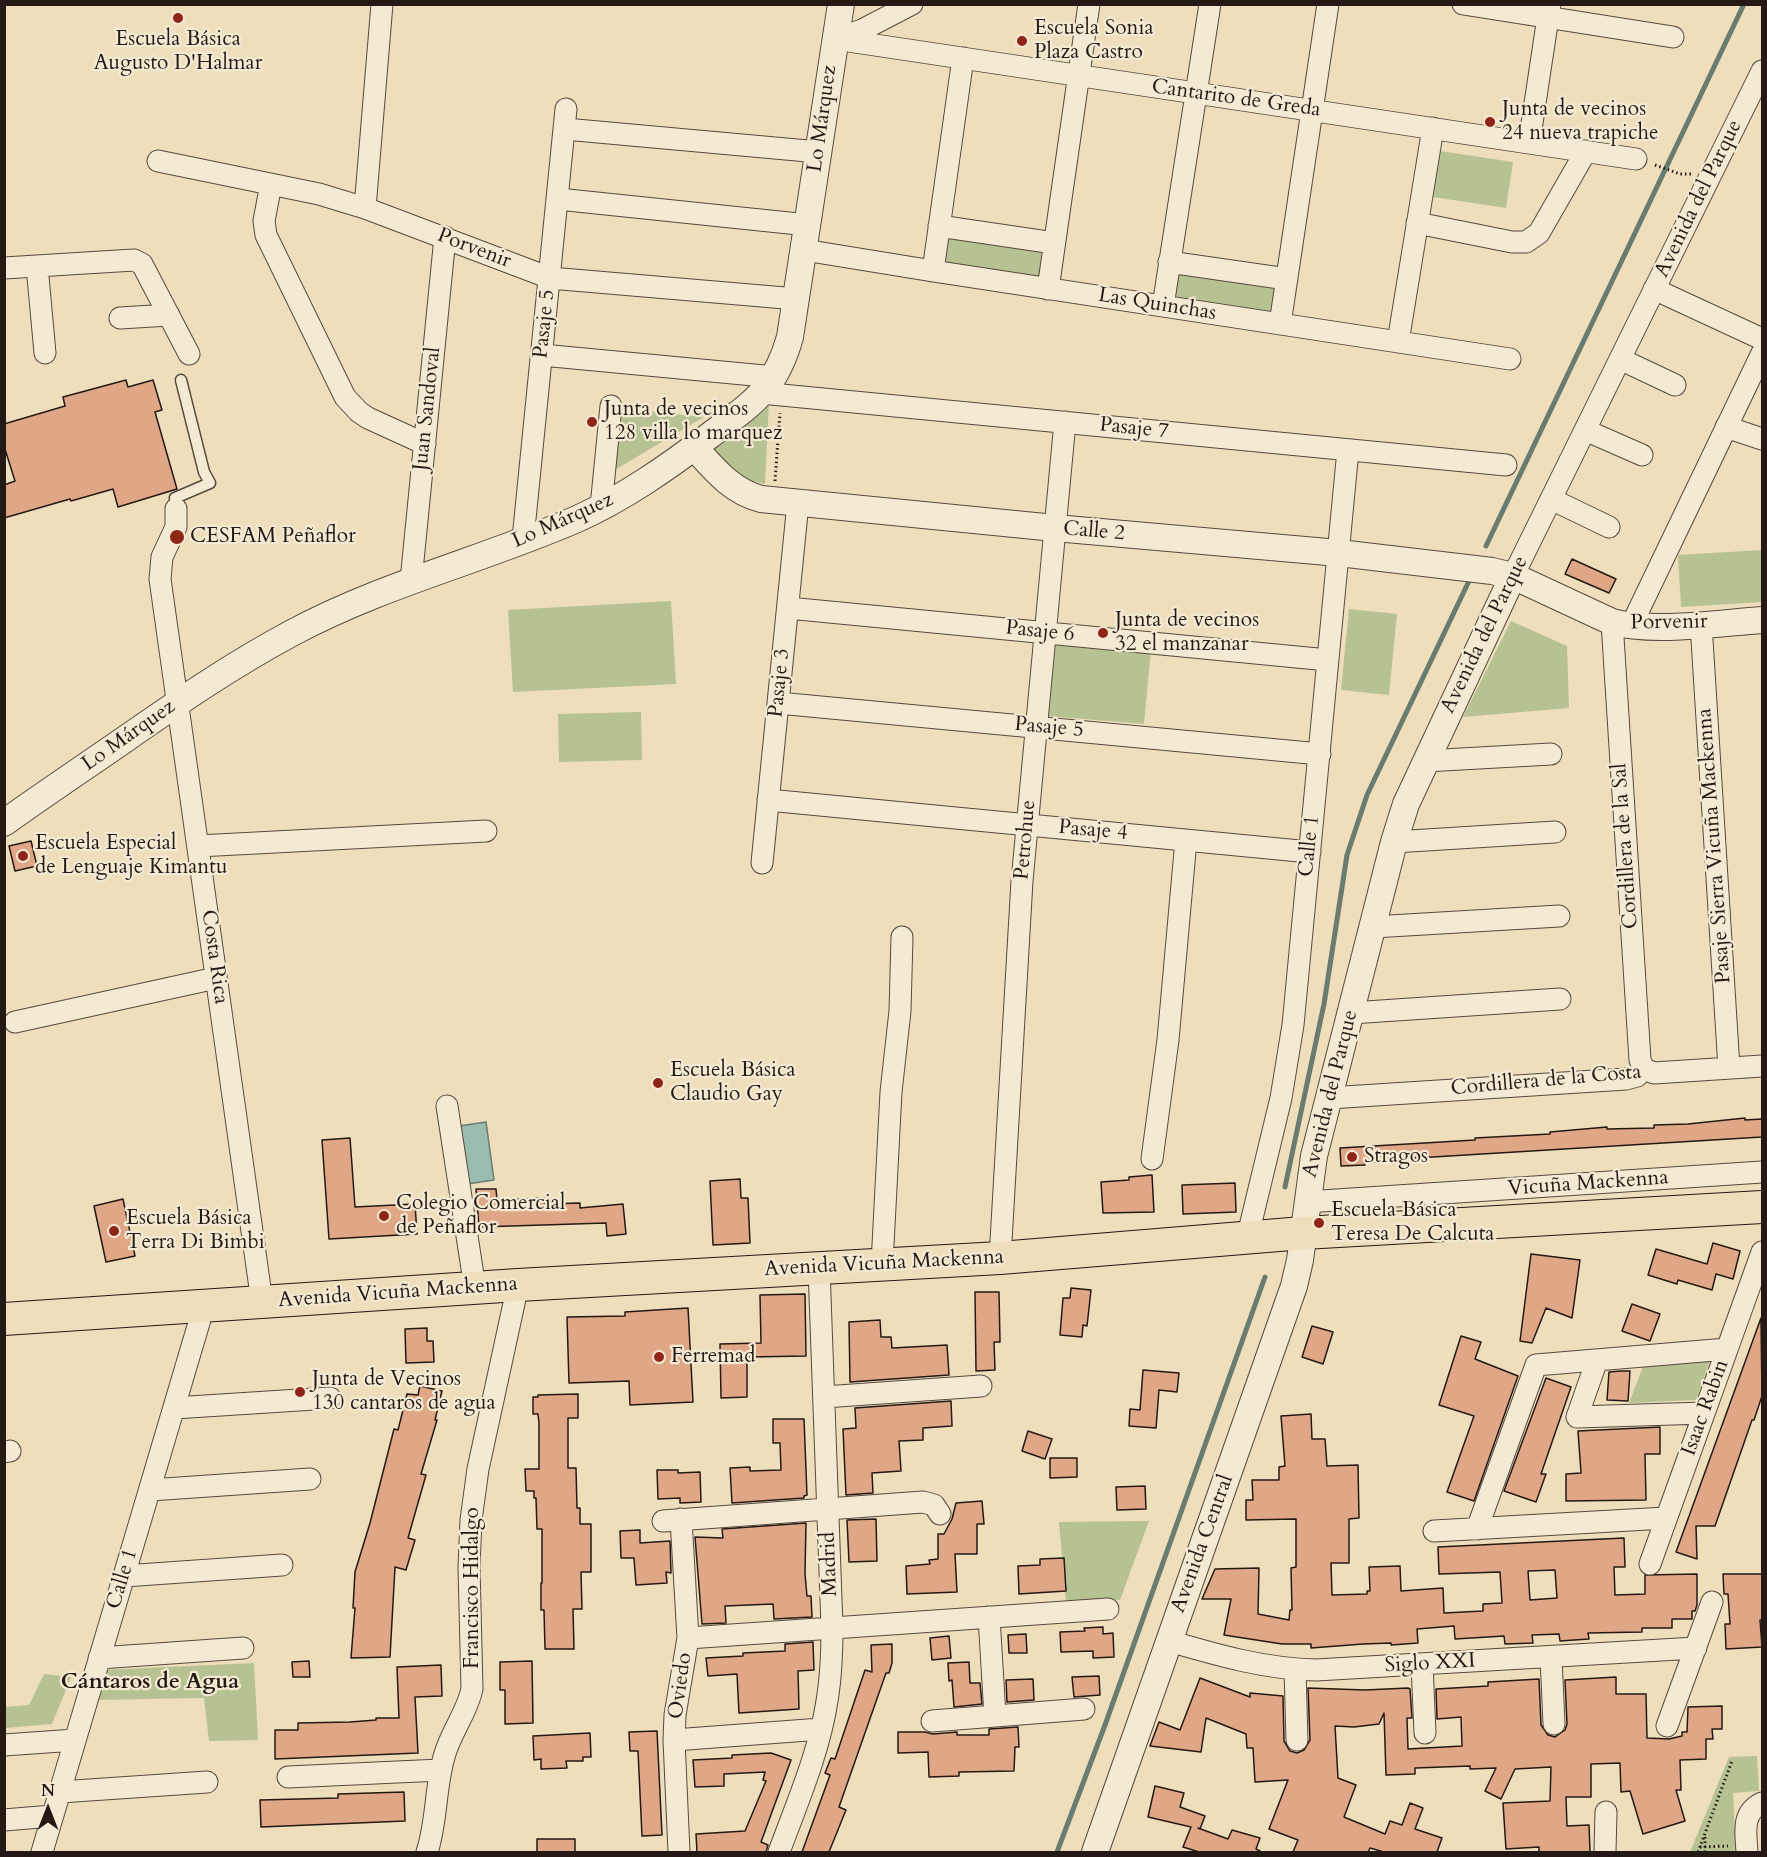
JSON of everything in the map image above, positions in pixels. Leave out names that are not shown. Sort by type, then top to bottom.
[{"type":"main road","name":"Avenida Vicuña Mackenna","points":[[4,1320],[518,1285],[1000,1258],[1303,1233],[1762,1207]]},
{"type":"street","points":[[365,208],[382,4]]},
{"type":"street","name":"Lo Márquez","points":[[5,820],[235,664],[295,631],[372,596],[576,519],[601,507],[694,447],[772,388],[789,344],[841,4]]},
{"type":"street","points":[[835,39],[862,30],[912,4]]},
{"type":"street","points":[[1048,289],[1089,4]]},
{"type":"street","points":[[1163,306],[1210,4]]},
{"type":"street","points":[[1280,324],[1328,4]]},
{"type":"street","points":[[1462,4],[1549,11],[1673,37]]},
{"type":"street","points":[[1529,143],[1549,11]]},
{"type":"street","name":"Cantarito de Greda","points":[[835,39],[1586,151],[1646,162]]},
{"type":"street","points":[[933,271],[963,58]]},
{"type":"street","name":"Avenida del Parque","points":[[1303,1233],[1314,1156],[1394,842],[1406,804],[1513,576],[1762,71]]},
{"type":"street","name":"Pasaje 5","points":[[523,539],[565,119],[819,152]]},
{"type":"street","points":[[1398,342],[1433,128]]},
{"type":"street","points":[[1417,223],[1512,242],[1526,242],[1539,233],[1586,151]]},
{"type":"street","name":"Porvenir","points":[[158,161],[319,194],[445,237],[550,278],[797,299]]},
{"type":"street","points":[[271,184],[264,221],[266,235],[345,397],[368,418],[425,444]]},
{"type":"street","points":[[558,199],[808,225]]},
{"type":"street","points":[[939,226],[1054,243]]},
{"type":"street","name":"Juan Sandoval","points":[[411,581],[445,237]]},
{"type":"street","name":"Las Quinchas","points":[[804,250],[1510,359]]},
{"type":"street","points":[[4,268],[134,260],[142,264],[189,354]]},
{"type":"street","points":[[1169,262],[1287,279]]},
{"type":"street","points":[[37,266],[45,353]]},
{"type":"street","points":[[1654,289],[1762,339]]},
{"type":"street","points":[[120,318],[169,315]]},
{"type":"street","points":[[1622,624],[1726,427],[1762,353]]},
{"type":"street","name":"Pasaje 7","points":[[542,355],[772,388],[1065,422],[1506,465]]},
{"type":"street","points":[[1620,359],[1675,385]]},
{"type":"street","points":[[601,507],[611,406]]},
{"type":"street","name":"Petrohue","points":[[1000,1258],[1019,926],[1065,422]]},
{"type":"street","points":[[1726,427],[1762,439]]},
{"type":"street","points":[[1585,430],[1642,455]]},
{"type":"street","name":"Calle 2","points":[[694,447],[731,486],[750,496],[786,502],[1339,553],[1492,571],[1513,576]]},
{"type":"street","name":"Calle 1","points":[[1247,1239],[1287,1066],[1320,753],[1348,450]]},
{"type":"street","points":[[1551,499],[1609,527]]},
{"type":"street","name":"Pasaje 3","points":[[762,863],[788,608],[786,502]]},
{"type":"street","name":"Costa Rica","points":[[176,509],[176,527],[165,548],[160,568],[262,1302]]},
{"type":"street","name":"Porvenir","points":[[1513,576],[1622,624],[1701,624],[1762,620]]},
{"type":"street","name":"Pasaje 6","points":[[788,608],[1329,660]]},
{"type":"street","name":"Cordillera de la Sal","points":[[1622,624],[1640,1060],[1644,1069]]},
{"type":"street","name":"Pasaje Sierra Vicuña Mackenna","points":[[1701,624],[1729,1068]]},
{"type":"street","name":"Pasaje 5","points":[[778,704],[1320,753]]},
{"type":"street","points":[[1425,761],[1551,753]]},
{"type":"street","name":"Pasaje 4","points":[[768,800],[1310,852]]},
{"type":"street","points":[[198,846],[486,831]]},
{"type":"street","points":[[1394,842],[1555,832]]},
{"type":"street","points":[[1152,1159],[1168,1040],[1186,840]]},
{"type":"street","points":[[1373,927],[1559,916]]},
{"type":"street","points":[[882,1264],[891,1092],[900,1011],[902,937]]},
{"type":"street","points":[[15,1022],[216,978]]},
{"type":"street","points":[[1351,1013],[1560,999]]},
{"type":"street","name":"Cordillera de la Costa","points":[[1329,1098],[1626,1079],[1637,1076],[1644,1069],[1654,1073],[1762,1066]]},
{"type":"street","points":[[447,1106],[474,1288]]},
{"type":"street","name":"Vicuña Mackenna","points":[[1306,1202],[1762,1172]]},
{"type":"street","name":"Avenida Central","points":[[1095,1852],[1285,1313],[1294,1286],[1303,1233]]},
{"type":"street","name":"Isaac Rabin","points":[[1650,1564],[1762,1252]]},
{"type":"street","name":"Madrid","points":[[779,1852],[821,1729],[831,1678],[832,1627],[819,1268]]},
{"type":"street","name":"Francisco Hidalgo","points":[[427,1852],[448,1742],[467,1705],[472,1689],[469,1608],[471,1520],[478,1469],[518,1285]]},
{"type":"street","name":"Calle 1","points":[[42,1852],[204,1306]]},
{"type":"street","points":[[1477,1529],[1536,1365],[1727,1349]]},
{"type":"street","points":[[1597,1360],[1577,1417],[1704,1413]]},
{"type":"street","points":[[824,1397],[981,1386]]},
{"type":"street","points":[[174,1408],[330,1398]]},
{"type":"street","points":[[150,1490],[310,1479]]},
{"type":"street","points":[[828,1509],[923,1502],[934,1505],[940,1514]]},
{"type":"street","name":"Oviedo","points":[[679,1852],[674,1740],[678,1695],[688,1638],[672,1520],[828,1509]]},
{"type":"street","points":[[1434,1531],[1666,1518]]},
{"type":"street","points":[[124,1576],[282,1565]]},
{"type":"street","points":[[1667,1726],[1712,1602]]},
{"type":"street","points":[[688,1638],[1108,1609]]},
{"type":"street","points":[[989,1617],[995,1716]]},
{"type":"street","name":"Siglo XXI","points":[[1169,1641],[1254,1664],[1295,1670],[1695,1648]]},
{"type":"street","points":[[99,1658],[243,1648]]},
{"type":"street","points":[[1551,1657],[1554,1724]]},
{"type":"street","points":[[1422,1664],[1425,1733]]},
{"type":"street","points":[[1295,1670],[1297,1740]]},
{"type":"street","points":[[932,1720],[1084,1709]]},
{"type":"street","points":[[674,1740],[821,1729]]},
{"type":"street","points":[[4,1745],[75,1740]]},
{"type":"street","points":[[288,1777],[441,1770]]},
{"type":"street","points":[[60,1792],[207,1782]]},
{"type":"street","points":[[1740,1849],[1748,1815],[1762,1803]]},
{"type":"street","points":[[1605,1852],[1606,1812]]},
{"type":"street","points":[[4,1820],[52,1816]]},
{"type":"lane","points":[[176,509],[175,498],[210,483],[204,472],[181,380]]},
{"type":"path","points":[[1646,162],[1680,174]]},
{"type":"path","points":[[772,388],[786,502]]},
{"type":"path","points":[[1698,1852],[1702,1847],[1732,1761]]},
{"type":"path","points":[[1702,1847],[1740,1849]]},
{"type":"path","points":[[1702,1847],[1705,1852]]},
{"type":"green space","points":[[1440,151],[1513,162],[1506,208],[1433,197]]},
{"type":"green space","points":[[944,233],[1046,248],[1041,281],[939,267]]},
{"type":"green space","points":[[1174,267],[1278,283],[1275,317],[1169,301]]},
{"type":"green space","points":[[769,403],[765,484],[736,477],[707,448]]},
{"type":"green space","points":[[619,408],[704,417],[613,471]]},
{"type":"green space","points":[[1762,550],[1762,602],[1681,607],[1678,555]]},
{"type":"green space","points":[[671,601],[676,684],[513,692],[508,610]]},
{"type":"green space","points":[[1349,609],[1397,614],[1389,695],[1341,690]]},
{"type":"green space","points":[[1511,621],[1567,646],[1569,708],[1463,717]]},
{"type":"green space","points":[[1054,641],[1151,649],[1144,724],[1047,716]]},
{"type":"green space","points":[[641,712],[642,760],[559,762],[558,714]]},
{"type":"green space","points":[[1711,1357],[1696,1400],[1629,1403],[1644,1364]]},
{"type":"green space","points":[[1149,1521],[1120,1600],[1066,1602],[1059,1522]]},
{"type":"green space","points":[[254,1663],[258,1740],[209,1741],[204,1698],[92,1700],[103,1670]]},
{"type":"green space","points":[[44,1674],[71,1677],[52,1724],[5,1728],[5,1707],[29,1705]]},
{"type":"green space","points":[[1757,1756],[1759,1791],[1733,1793],[1736,1852],[1690,1852],[1729,1757]]},
{"type":"shaded area","points":[[486,1122],[494,1180],[467,1184],[459,1126]]},
{"type":"building","points":[[126,380],[128,387],[153,380],[162,410],[155,412],[177,489],[118,507],[113,489],[4,518],[4,485],[15,481],[4,446],[4,424],[65,406],[63,397]]},
{"type":"building","points":[[1572,559],[1616,579],[1609,593],[1565,574]]},
{"type":"building","name":"Escuela Especial de Lenguaje Kimantu","points":[[31,841],[37,866],[15,871],[9,846]]},
{"type":"building","points":[[1745,1118],[1745,1120],[1762,1119],[1762,1137],[1400,1159],[1400,1161],[1364,1162],[1365,1165],[1341,1166],[1340,1148],[1475,1140],[1475,1138],[1550,1134],[1550,1132],[1607,1127],[1607,1129],[1654,1128],[1654,1125]]},
{"type":"building","points":[[350,1138],[355,1207],[415,1204],[417,1234],[329,1239],[322,1140]]},
{"type":"building","points":[[1152,1175],[1154,1212],[1103,1213],[1101,1182],[1129,1180],[1129,1177]]},
{"type":"building","points":[[740,1179],[741,1198],[748,1198],[750,1243],[713,1245],[710,1181]]},
{"type":"building","points":[[1235,1183],[1236,1212],[1183,1214],[1182,1185]]},
{"type":"building","points":[[476,1189],[496,1189],[497,1200],[544,1198],[544,1204],[580,1203],[580,1208],[623,1204],[626,1234],[607,1236],[606,1223],[479,1227]]},
{"type":"building","name":"Escuela Básica Terra Di Bimbi","points":[[123,1199],[135,1256],[106,1262],[94,1206]]},
{"type":"building","points":[[1713,1243],[1740,1251],[1733,1279],[1716,1274],[1712,1290],[1678,1280],[1677,1284],[1648,1275],[1656,1249],[1707,1264]]},
{"type":"building","points":[[1531,1254],[1580,1260],[1572,1318],[1546,1308],[1532,1343],[1520,1341]]},
{"type":"building","points":[[1071,1288],[1091,1290],[1087,1326],[1083,1325],[1082,1337],[1060,1335],[1063,1298],[1070,1298]]},
{"type":"building","points":[[975,1292],[999,1292],[1000,1342],[994,1342],[995,1370],[976,1371]]},
{"type":"building","points":[[805,1294],[806,1356],[747,1357],[747,1397],[721,1398],[720,1344],[761,1343],[760,1295]]},
{"type":"building","points":[[1632,1304],[1660,1314],[1650,1341],[1622,1331]]},
{"type":"building","name":"Ferremad","points":[[688,1308],[693,1402],[630,1405],[629,1381],[569,1383],[567,1317],[625,1316],[625,1312]]},
{"type":"building","points":[[1761,1318],[1762,1396],[1715,1526],[1696,1526],[1697,1559],[1676,1552]]},
{"type":"building","points":[[880,1320],[881,1337],[891,1337],[892,1348],[947,1345],[949,1375],[850,1382],[849,1322]]},
{"type":"building","points":[[1312,1326],[1333,1332],[1323,1364],[1302,1357]]},
{"type":"building","points":[[427,1328],[427,1341],[433,1341],[434,1362],[406,1363],[405,1329]]},
{"type":"building","points":[[1461,1336],[1481,1342],[1475,1359],[1518,1376],[1474,1501],[1447,1492],[1474,1416],[1439,1405]]},
{"type":"building","points":[[1143,1370],[1179,1373],[1177,1392],[1159,1390],[1156,1428],[1129,1426],[1130,1409],[1140,1410]]},
{"type":"building","points":[[1630,1371],[1628,1401],[1607,1400],[1609,1372]]},
{"type":"building","points":[[1546,1378],[1571,1387],[1541,1474],[1546,1474],[1536,1502],[1504,1491]]},
{"type":"building","points":[[420,1386],[442,1391],[435,1420],[437,1420],[421,1474],[426,1475],[408,1538],[415,1540],[406,1570],[395,1567],[390,1657],[351,1658],[355,1572],[394,1429],[398,1430],[407,1394],[418,1395]]},
{"type":"building","points":[[578,1394],[578,1418],[568,1418],[568,1468],[576,1468],[577,1508],[580,1508],[580,1524],[591,1524],[591,1572],[581,1572],[582,1609],[573,1609],[574,1649],[545,1649],[544,1610],[541,1610],[542,1529],[537,1529],[534,1491],[526,1491],[525,1469],[539,1469],[539,1423],[538,1414],[533,1414],[533,1397]]},
{"type":"building","points":[[951,1401],[952,1426],[923,1428],[923,1440],[899,1441],[901,1471],[872,1473],[873,1493],[846,1495],[843,1429],[856,1428],[855,1408]]},
{"type":"building","points":[[1311,1414],[1312,1439],[1325,1439],[1327,1466],[1358,1465],[1359,1518],[1349,1519],[1349,1563],[1331,1563],[1332,1595],[1367,1594],[1367,1591],[1370,1591],[1369,1567],[1400,1566],[1401,1591],[1443,1588],[1444,1613],[1483,1611],[1483,1604],[1502,1603],[1500,1572],[1439,1574],[1438,1547],[1624,1538],[1625,1567],[1614,1567],[1615,1595],[1645,1594],[1645,1575],[1697,1574],[1697,1605],[1695,1611],[1692,1611],[1692,1619],[1672,1619],[1672,1628],[1642,1628],[1642,1632],[1588,1633],[1589,1639],[1560,1641],[1559,1634],[1532,1635],[1533,1643],[1505,1644],[1504,1636],[1455,1639],[1454,1626],[1417,1629],[1418,1643],[1391,1645],[1391,1643],[1363,1644],[1311,1648],[1311,1644],[1282,1644],[1224,1635],[1231,1599],[1202,1599],[1215,1569],[1259,1568],[1258,1614],[1289,1620],[1290,1610],[1292,1610],[1291,1568],[1296,1567],[1296,1519],[1246,1520],[1246,1500],[1253,1500],[1252,1480],[1279,1480],[1279,1467],[1285,1466],[1281,1416]],"holes":[[[1555,1570],[1557,1598],[1530,1600],[1528,1571]]]},
{"type":"building","points":[[773,1419],[804,1419],[807,1495],[804,1498],[732,1503],[730,1468],[750,1467],[750,1471],[781,1470],[780,1443],[773,1443]]},
{"type":"building","points":[[1660,1427],[1660,1454],[1645,1454],[1646,1500],[1566,1501],[1566,1474],[1581,1473],[1578,1431]]},
{"type":"building","points":[[1028,1431],[1052,1439],[1045,1459],[1022,1451]]},
{"type":"building","points":[[1050,1458],[1077,1458],[1077,1477],[1050,1478]]},
{"type":"building","points":[[657,1470],[678,1470],[678,1473],[700,1472],[701,1502],[680,1503],[680,1498],[658,1499]]},
{"type":"building","points":[[1145,1486],[1146,1509],[1117,1510],[1116,1487]]},
{"type":"building","points":[[982,1501],[984,1524],[977,1524],[977,1554],[955,1554],[957,1592],[907,1594],[906,1566],[930,1564],[929,1560],[938,1559],[938,1534],[944,1534],[952,1519],[956,1503]]},
{"type":"building","points":[[876,1519],[877,1561],[849,1562],[847,1520]]},
{"type":"building","points":[[806,1523],[805,1574],[807,1596],[811,1596],[812,1617],[774,1619],[773,1604],[725,1606],[726,1623],[702,1624],[695,1537],[723,1538],[722,1529]]},
{"type":"building","points":[[640,1530],[640,1543],[670,1541],[671,1573],[666,1572],[667,1583],[636,1585],[634,1558],[621,1558],[620,1531]]},
{"type":"building","points":[[1064,1558],[1066,1591],[1019,1594],[1018,1566],[1040,1565],[1040,1559]]},
{"type":"building","points":[[1723,1574],[1762,1574],[1762,1620],[1760,1620],[1762,1647],[1726,1649],[1725,1624],[1730,1624],[1728,1594],[1724,1594]]},
{"type":"building","points":[[1103,1627],[1103,1634],[1113,1633],[1114,1657],[1093,1658],[1093,1651],[1061,1652],[1060,1632],[1085,1631],[1084,1628]]},
{"type":"building","points":[[1026,1634],[1027,1653],[1009,1653],[1008,1635]]},
{"type":"building","points":[[949,1636],[951,1658],[932,1660],[930,1638]]},
{"type":"building","points":[[813,1642],[814,1670],[798,1671],[799,1709],[739,1713],[737,1674],[708,1676],[706,1658],[785,1651],[785,1644]]},
{"type":"building","points":[[892,1644],[892,1663],[889,1673],[886,1673],[839,1807],[846,1810],[829,1852],[802,1852],[830,1775],[825,1773],[831,1758],[835,1759],[865,1670],[872,1672],[871,1645]]},
{"type":"building","points":[[309,1661],[310,1677],[293,1677],[292,1662]]},
{"type":"building","points":[[532,1661],[533,1723],[505,1724],[505,1690],[500,1690],[500,1662]]},
{"type":"building","points":[[969,1662],[970,1683],[980,1683],[982,1704],[954,1707],[948,1663]]},
{"type":"building","points":[[441,1665],[442,1696],[415,1697],[418,1753],[275,1759],[275,1730],[298,1730],[298,1723],[399,1718],[397,1667]]},
{"type":"building","points":[[1099,1676],[1100,1695],[1074,1697],[1072,1677]]},
{"type":"building","points":[[1616,1677],[1616,1694],[1646,1694],[1647,1738],[1669,1739],[1682,1736],[1682,1732],[1687,1732],[1688,1707],[1722,1706],[1722,1729],[1712,1729],[1713,1739],[1706,1739],[1706,1759],[1680,1760],[1681,1790],[1676,1790],[1685,1821],[1643,1834],[1630,1791],[1621,1792],[1620,1763],[1591,1764],[1591,1797],[1566,1797],[1567,1826],[1589,1825],[1590,1852],[1539,1852],[1539,1847],[1506,1849],[1503,1803],[1550,1801],[1551,1767],[1515,1769],[1501,1799],[1485,1791],[1496,1768],[1470,1769],[1470,1766],[1415,1768],[1415,1774],[1386,1775],[1384,1713],[1379,1724],[1354,1727],[1335,1726],[1338,1778],[1356,1785],[1344,1817],[1385,1834],[1390,1821],[1402,1825],[1410,1803],[1423,1808],[1415,1829],[1442,1838],[1437,1852],[1384,1852],[1370,1848],[1368,1852],[1293,1852],[1298,1840],[1269,1829],[1288,1780],[1255,1782],[1253,1748],[1247,1748],[1246,1734],[1206,1718],[1201,1752],[1150,1746],[1159,1722],[1180,1730],[1200,1678],[1250,1697],[1250,1693],[1283,1696],[1284,1741],[1290,1751],[1297,1753],[1304,1750],[1310,1740],[1308,1688],[1410,1689],[1412,1718],[1407,1718],[1408,1749],[1462,1746],[1461,1717],[1437,1719],[1436,1689],[1488,1686],[1488,1682],[1539,1679],[1541,1725],[1548,1735],[1555,1737],[1565,1730],[1567,1724],[1565,1680]]},
{"type":"building","points":[[1033,1679],[1034,1700],[1007,1702],[1006,1680]]},
{"type":"building","points":[[1018,1727],[1019,1747],[1015,1747],[1014,1771],[959,1772],[959,1776],[929,1777],[928,1752],[898,1753],[898,1732],[933,1734],[957,1732],[957,1735],[989,1735],[989,1729]]},
{"type":"building","points":[[657,1731],[662,1835],[642,1836],[638,1751],[630,1751],[629,1732]]},
{"type":"building","points":[[590,1733],[591,1757],[583,1757],[583,1761],[566,1761],[567,1768],[541,1769],[541,1759],[534,1760],[533,1736]]},
{"type":"building","points":[[771,1753],[791,1760],[761,1842],[768,1845],[766,1852],[697,1852],[696,1834],[745,1831],[766,1781],[763,1780],[765,1772],[724,1774],[724,1786],[695,1787],[693,1760]]},
{"type":"building","points":[[1155,1786],[1184,1793],[1180,1807],[1205,1816],[1200,1829],[1228,1839],[1232,1830],[1260,1838],[1256,1849],[1260,1852],[1199,1852],[1183,1847],[1191,1827],[1148,1817]]},
{"type":"building","points":[[404,1792],[405,1821],[261,1827],[260,1800],[338,1798],[338,1794]]},
{"type":"building","points":[[537,1839],[575,1839],[575,1852],[537,1852]]},
{"type":"waterway","points":[[1486,546],[1744,4]]},
{"type":"waterway","points":[[1285,1187],[1324,1004],[1347,855],[1367,795],[1469,581]]},
{"type":"waterway","points":[[1057,1852],[1105,1725],[1265,1277]]},
{"type":"place","name":"Escuela Básica Augusto D'Halmar","points":[[178,18]]},
{"type":"place","name":"Escuela Sonia Plaza Castro","points":[[1022,41]]},
{"type":"place","name":"Junta de vecinos 24 nueva trapiche","points":[[1490,122]]},
{"type":"place","name":"Junta de vecinos 128 villa lo marquez","points":[[592,422]]},
{"type":"place","name":"CESFAM Peñaflor","points":[[177,537]]},
{"type":"place","name":"Junta de vecinos 32 el manzanar","points":[[1103,633]]},
{"type":"place","name":"Escuela Especial de Lenguaje Kimantu","points":[[23,856]]},
{"type":"place","name":"Escuela Básica Claudio Gay","points":[[658,1083]]},
{"type":"place","name":"Stragos","points":[[1352,1157]]},
{"type":"place","name":"Colegio Comercial de Peñaflor","points":[[384,1216]]},
{"type":"place","name":"Escuela Básica Teresa De Calcuta","points":[[1319,1223]]},
{"type":"place","name":"Escuela Básica Terra Di Bimbi","points":[[114,1231]]},
{"type":"place","name":"Ferremad","points":[[659,1357]]},
{"type":"place","name":"Junta de Vecinos 130 cantaros de agua","points":[[300,1392]]},
{"type":"district","name":"Cántaros de Agua","points":[[150,1683]]}]
